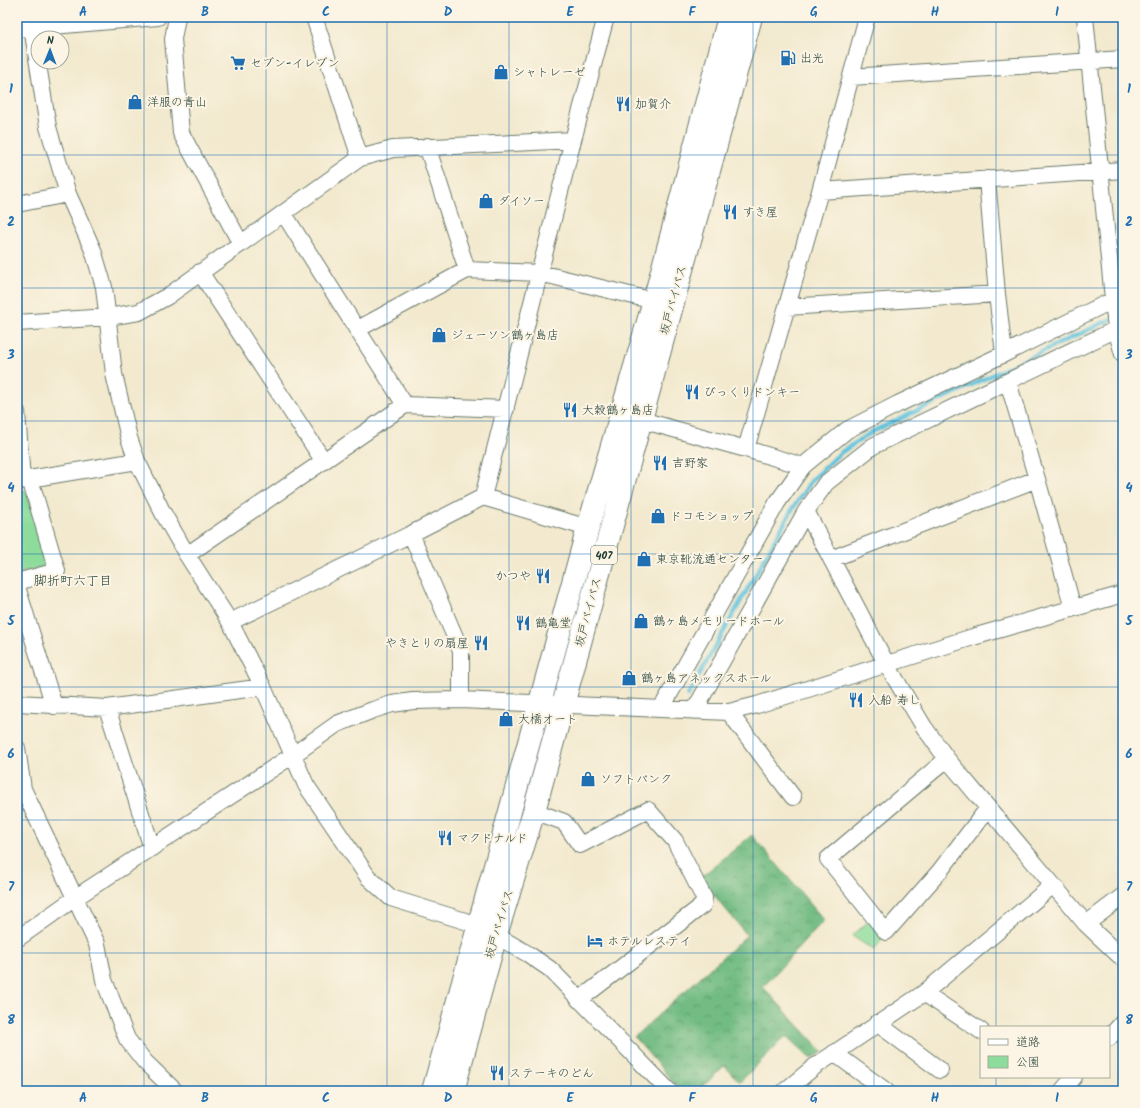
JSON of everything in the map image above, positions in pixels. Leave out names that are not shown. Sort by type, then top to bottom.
[{"type":"highway","name":"坂戸バイパス","points":[[452,1091],[487,930],[540,704],[588,528],[654,301],[730,17]]},
{"type":"highway","name":"坂戸バイパス","points":[[433,1091],[487,930],[534,811],[751,17]]},
{"type":"street","points":[[158,17],[28,24],[48,127],[68,194],[94,250],[104,287],[114,374],[129,438],[137,461],[163,513],[187,555],[230,622],[263,687],[306,785],[368,877],[391,898],[487,930],[550,969],[669,1091]]},
{"type":"street","points":[[177,17],[173,39],[181,133],[241,244]]},
{"type":"street","points":[[314,17],[360,158]]},
{"type":"street","points":[[483,497],[573,140],[606,17]]},
{"type":"street","points":[[746,448],[820,191],[867,17]]},
{"type":"street","points":[[1085,17],[1101,171],[1118,297],[1123,354]]},
{"type":"street","points":[[851,77],[1123,59]]},
{"type":"street","points":[[17,323],[108,317],[139,312],[168,296],[360,158],[393,149],[427,146],[573,140]]},
{"type":"street","points":[[427,146],[467,270]]},
{"type":"street","points":[[820,191],[1123,170]]},
{"type":"street","points":[[987,179],[996,294],[1004,354]]},
{"type":"street","points":[[17,204],[68,194]]},
{"type":"street","points":[[284,214],[405,405]]},
{"type":"street","points":[[358,329],[467,270],[540,273],[654,301]]},
{"type":"street","points":[[200,272],[323,460]]},
{"type":"street","points":[[787,307],[996,294]]},
{"type":"street","points":[[661,709],[777,503],[803,466],[847,430],[1118,297]]},
{"type":"street","points":[[694,711],[806,511],[826,483],[873,446],[1120,328]]},
{"type":"street","points":[[1008,382],[1038,479],[1073,608]]},
{"type":"street","points":[[187,555],[405,405],[506,409]]},
{"type":"street","points":[[17,412],[23,480],[57,571],[17,582]]},
{"type":"street","points":[[640,420],[746,448],[803,466]]},
{"type":"street","points":[[23,480],[137,461]]},
{"type":"street","points":[[831,559],[1038,479]]},
{"type":"street","points":[[230,622],[411,534],[483,497],[588,528]]},
{"type":"street","points":[[806,511],[886,664],[924,727],[947,759],[1052,885],[1086,924],[1123,959]]},
{"type":"street","points":[[411,534],[461,652],[461,700]]},
{"type":"street","points":[[17,587],[54,706]]},
{"type":"street","points":[[17,939],[75,898],[293,755],[337,724],[372,710],[392,704],[413,701],[461,700],[730,712],[757,705],[973,637],[1123,594]]},
{"type":"street","points":[[17,703],[107,708],[263,687]]},
{"type":"street","points":[[107,708],[152,848]]},
{"type":"street","points":[[730,712],[793,797]]},
{"type":"street","points":[[17,748],[20,790],[97,944],[104,980],[127,1039],[145,1062],[175,1091]]},
{"type":"street","points":[[947,759],[828,859],[886,932],[938,872],[988,808]]},
{"type":"street","points":[[534,811],[564,822],[580,845],[648,810],[675,841],[704,898],[703,905],[579,1000]]},
{"type":"street","points":[[785,1091],[814,1067],[924,993],[1052,885]]},
{"type":"street","points":[[1086,924],[1123,896]]},
{"type":"street","points":[[924,993],[980,1030]]},
{"type":"street","points":[[1110,1037],[1123,1022]]},
{"type":"street","points":[[878,1023],[940,1070]]},
{"type":"street","points":[[834,1053],[886,1091]]},
{"type":"street","points":[[1062,1091],[1073,1078]]},
{"type":"green space","points":[[27,490],[49,565],[17,574],[17,492]]},
{"type":"green space","points":[[752,835],[824,920],[763,987],[823,1052],[811,1059],[786,1036],[740,1082],[724,1066],[698,1091],[681,1091],[634,1037],[747,935],[700,878]]},
{"type":"green space","points":[[870,920],[884,937],[874,950],[852,936]]},
{"type":"waterway","points":[[688,695],[793,508],[812,480],[840,453],[872,432],[1111,319]]},
{"type":"place","name":"出光","points":[[788,58]]},
{"type":"place","name":"セブン-イレブン","points":[[238,63]]},
{"type":"place","name":"シャトレーゼ","points":[[501,72]]},
{"type":"place","name":"洋服の青山","points":[[135,102]]},
{"type":"place","name":"加賀介","points":[[623,104]]},
{"type":"place","name":"ダイソー","points":[[486,201]]},
{"type":"place","name":"すき屋","points":[[730,212]]},
{"type":"place","name":"ジェーソン鶴ヶ島店","points":[[439,335]]},
{"type":"place","name":"びっくりドンキー","points":[[692,392]]},
{"type":"place","name":"大穀鶴ヶ島店","points":[[570,410]]},
{"type":"place","name":"吉野家","points":[[660,463]]},
{"type":"place","name":"ドコモショップ","points":[[658,516]]},
{"type":"place","name":"東京靴流通センター","points":[[644,559]]},
{"type":"place","name":"かつや","points":[[543,576]]},
{"type":"place","name":"鶴ヶ島メモリードホール","points":[[641,621]]},
{"type":"place","name":"鶴亀堂","points":[[523,623]]},
{"type":"place","name":"やきとりの扇屋","points":[[481,643]]},
{"type":"place","name":"鶴ヶ島アネックスホール","points":[[629,678]]},
{"type":"place","name":"入船 寿し","points":[[856,700]]},
{"type":"place","name":"大橋オート","points":[[506,719]]},
{"type":"place","name":"ソフトバンク","points":[[588,779]]},
{"type":"place","name":"マクドナルド","points":[[445,838]]},
{"type":"place","name":"ホテルレステイ","points":[[595,941]]},
{"type":"place","name":"ステーキのどん","points":[[497,1073]]},
{"type":"district","name":"脚折町六丁目","points":[[73,580]]}]
